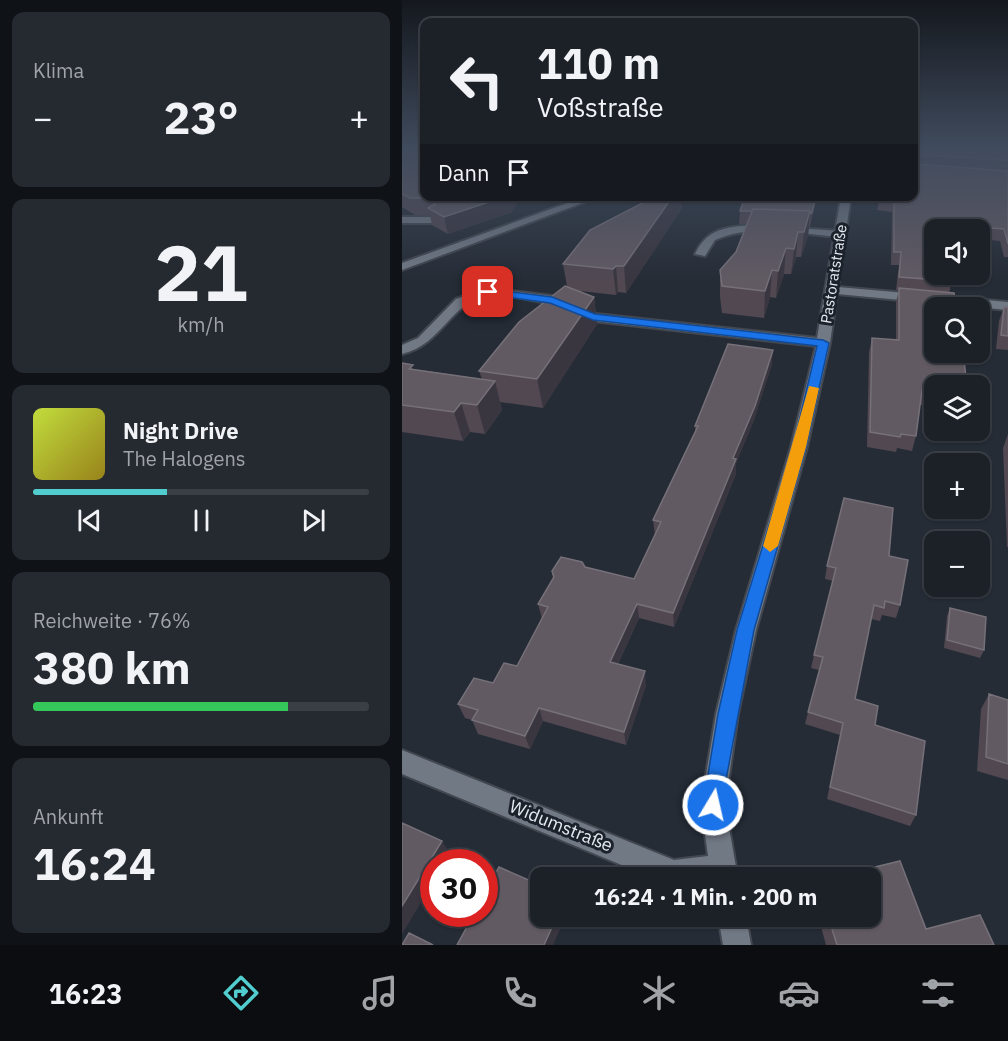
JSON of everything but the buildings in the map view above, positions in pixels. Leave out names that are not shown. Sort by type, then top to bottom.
[{"type":"street","points":[[402,267],[583,201]]},
{"type":"street","name":"Pastoratstraße","points":[[723,867],[713,805],[728,714],[746,630],[800,447],[823,343],[845,201]]},
{"type":"street","points":[[402,220],[432,220]]},
{"type":"street","points":[[701,254],[709,240],[720,233],[742,230],[840,234]]},
{"type":"street","points":[[831,290],[1008,306]]},
{"type":"street","points":[[402,350],[423,341],[460,302],[488,292],[552,300],[593,317],[823,343]]},
{"type":"street","name":"Widumstraße","points":[[402,762],[659,867]]},
{"type":"street","points":[[734,927],[737,945]]},
{"type":"slow traffic","points":[[770,546],[800,447],[813,388]]},
{"type":"route","points":[[488,292],[552,300],[593,317],[823,343],[800,447],[746,630],[728,714],[713,805]]}]
